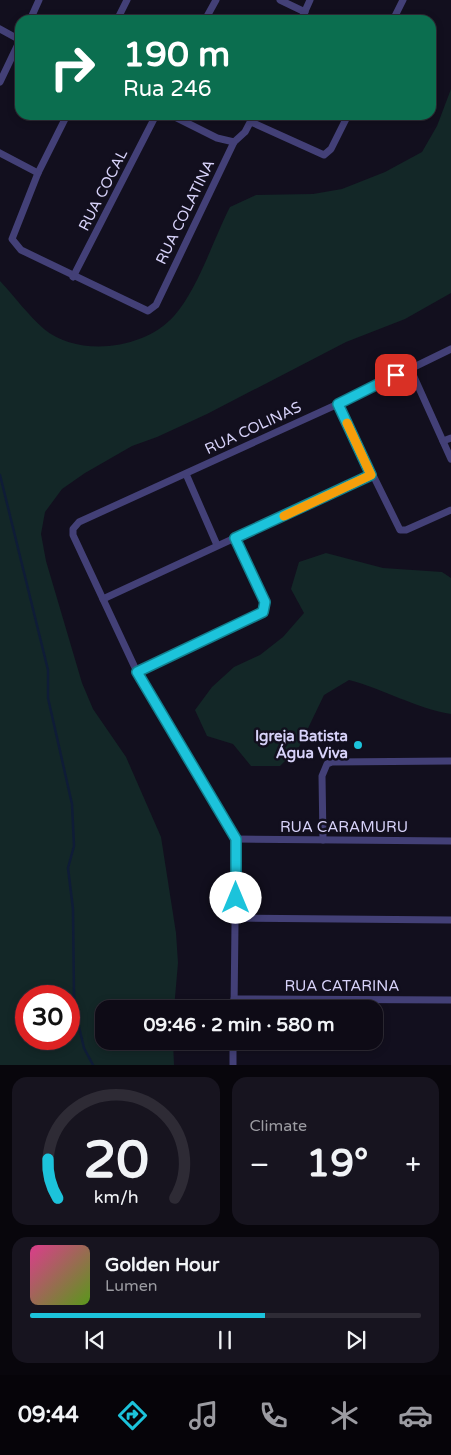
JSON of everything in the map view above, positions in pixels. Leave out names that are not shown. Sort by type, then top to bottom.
[{"type":"street","points":[[32,15],[39,0]]},
{"type":"street","points":[[120,15],[127,0]]},
{"type":"street","points":[[208,15],[216,0]]},
{"type":"street","points":[[280,0],[305,12]]},
{"type":"street","points":[[304,15],[310,0]]},
{"type":"street","points":[[396,15],[403,0]]},
{"type":"street","points":[[0,29],[15,37]]},
{"type":"street","points":[[0,82],[15,50]]},
{"type":"street","points":[[64,120],[38,173],[12,236],[14,242],[21,250],[74,277]]},
{"type":"street","name":"RUA COCAL","points":[[74,277],[153,120]]},
{"type":"street","points":[[180,120],[217,138],[234,142]]},
{"type":"street","name":"RUA COLATINA","points":[[74,277],[136,307],[148,311],[156,305],[234,142],[245,132],[251,120]]},
{"type":"street","points":[[256,120],[315,153],[324,155],[329,152],[345,120]]},
{"type":"street","points":[[0,153],[38,173]]},
{"type":"street","name":"RUA COLINAS","points":[[103,599],[73,535],[74,526],[79,522],[338,404],[451,349]]},
{"type":"street","points":[[410,368],[451,459]]},
{"type":"street","points":[[338,404],[397,528],[403,531],[451,510]]},
{"type":"street","points":[[443,441],[451,438]]},
{"type":"street","points":[[186,474],[217,545]]},
{"type":"street","points":[[234,999],[236,839],[137,672],[103,599],[371,475]]},
{"type":"street","points":[[137,672],[263,612],[265,602],[235,538]]},
{"type":"street","points":[[323,840],[322,776],[325,766],[332,762],[451,761]]},
{"type":"street","name":"RUA CARAMURU","points":[[236,839],[451,841]]},
{"type":"street","points":[[236,918],[451,920]]},
{"type":"street","name":"RUA CATARINA","points":[[234,999],[451,1000]]},
{"type":"street","points":[[233,1050],[233,1065]]},
{"type":"green space","points":[[451,89],[451,293],[405,319],[346,342],[207,414],[157,437],[132,446],[85,473],[62,489],[45,512],[41,534],[46,561],[82,683],[93,709],[126,757],[161,837],[176,933],[178,963],[175,1000],[95,1000],[95,1050],[173,1050],[174,1065],[0,1065],[0,281],[38,324],[58,338],[75,344],[93,346],[111,346],[129,342],[146,336],[162,327],[183,305],[198,278],[230,207],[256,195],[313,194],[342,189],[385,172],[422,152],[437,126]]},
{"type":"green space","points":[[326,553],[383,568],[442,572],[451,578],[451,714],[425,707],[349,680],[324,695],[299,747],[280,766],[251,766],[233,744],[207,736],[195,710],[212,687],[234,667],[260,655],[283,637],[304,613],[291,589],[299,562]]},
{"type":"waterway","points":[[0,475],[48,670],[48,698],[72,804],[74,846],[68,868],[73,909],[74,996],[84,1048],[93,1065]]},
{"type":"slow traffic","points":[[284,516],[371,475],[347,423]]},
{"type":"place","name":"Igreja Batista Água Viva","points":[[358,745]]},
{"type":"route","points":[[236,898],[236,839],[137,672],[265,610],[265,602],[235,538],[371,475],[338,404],[396,375]]}]
